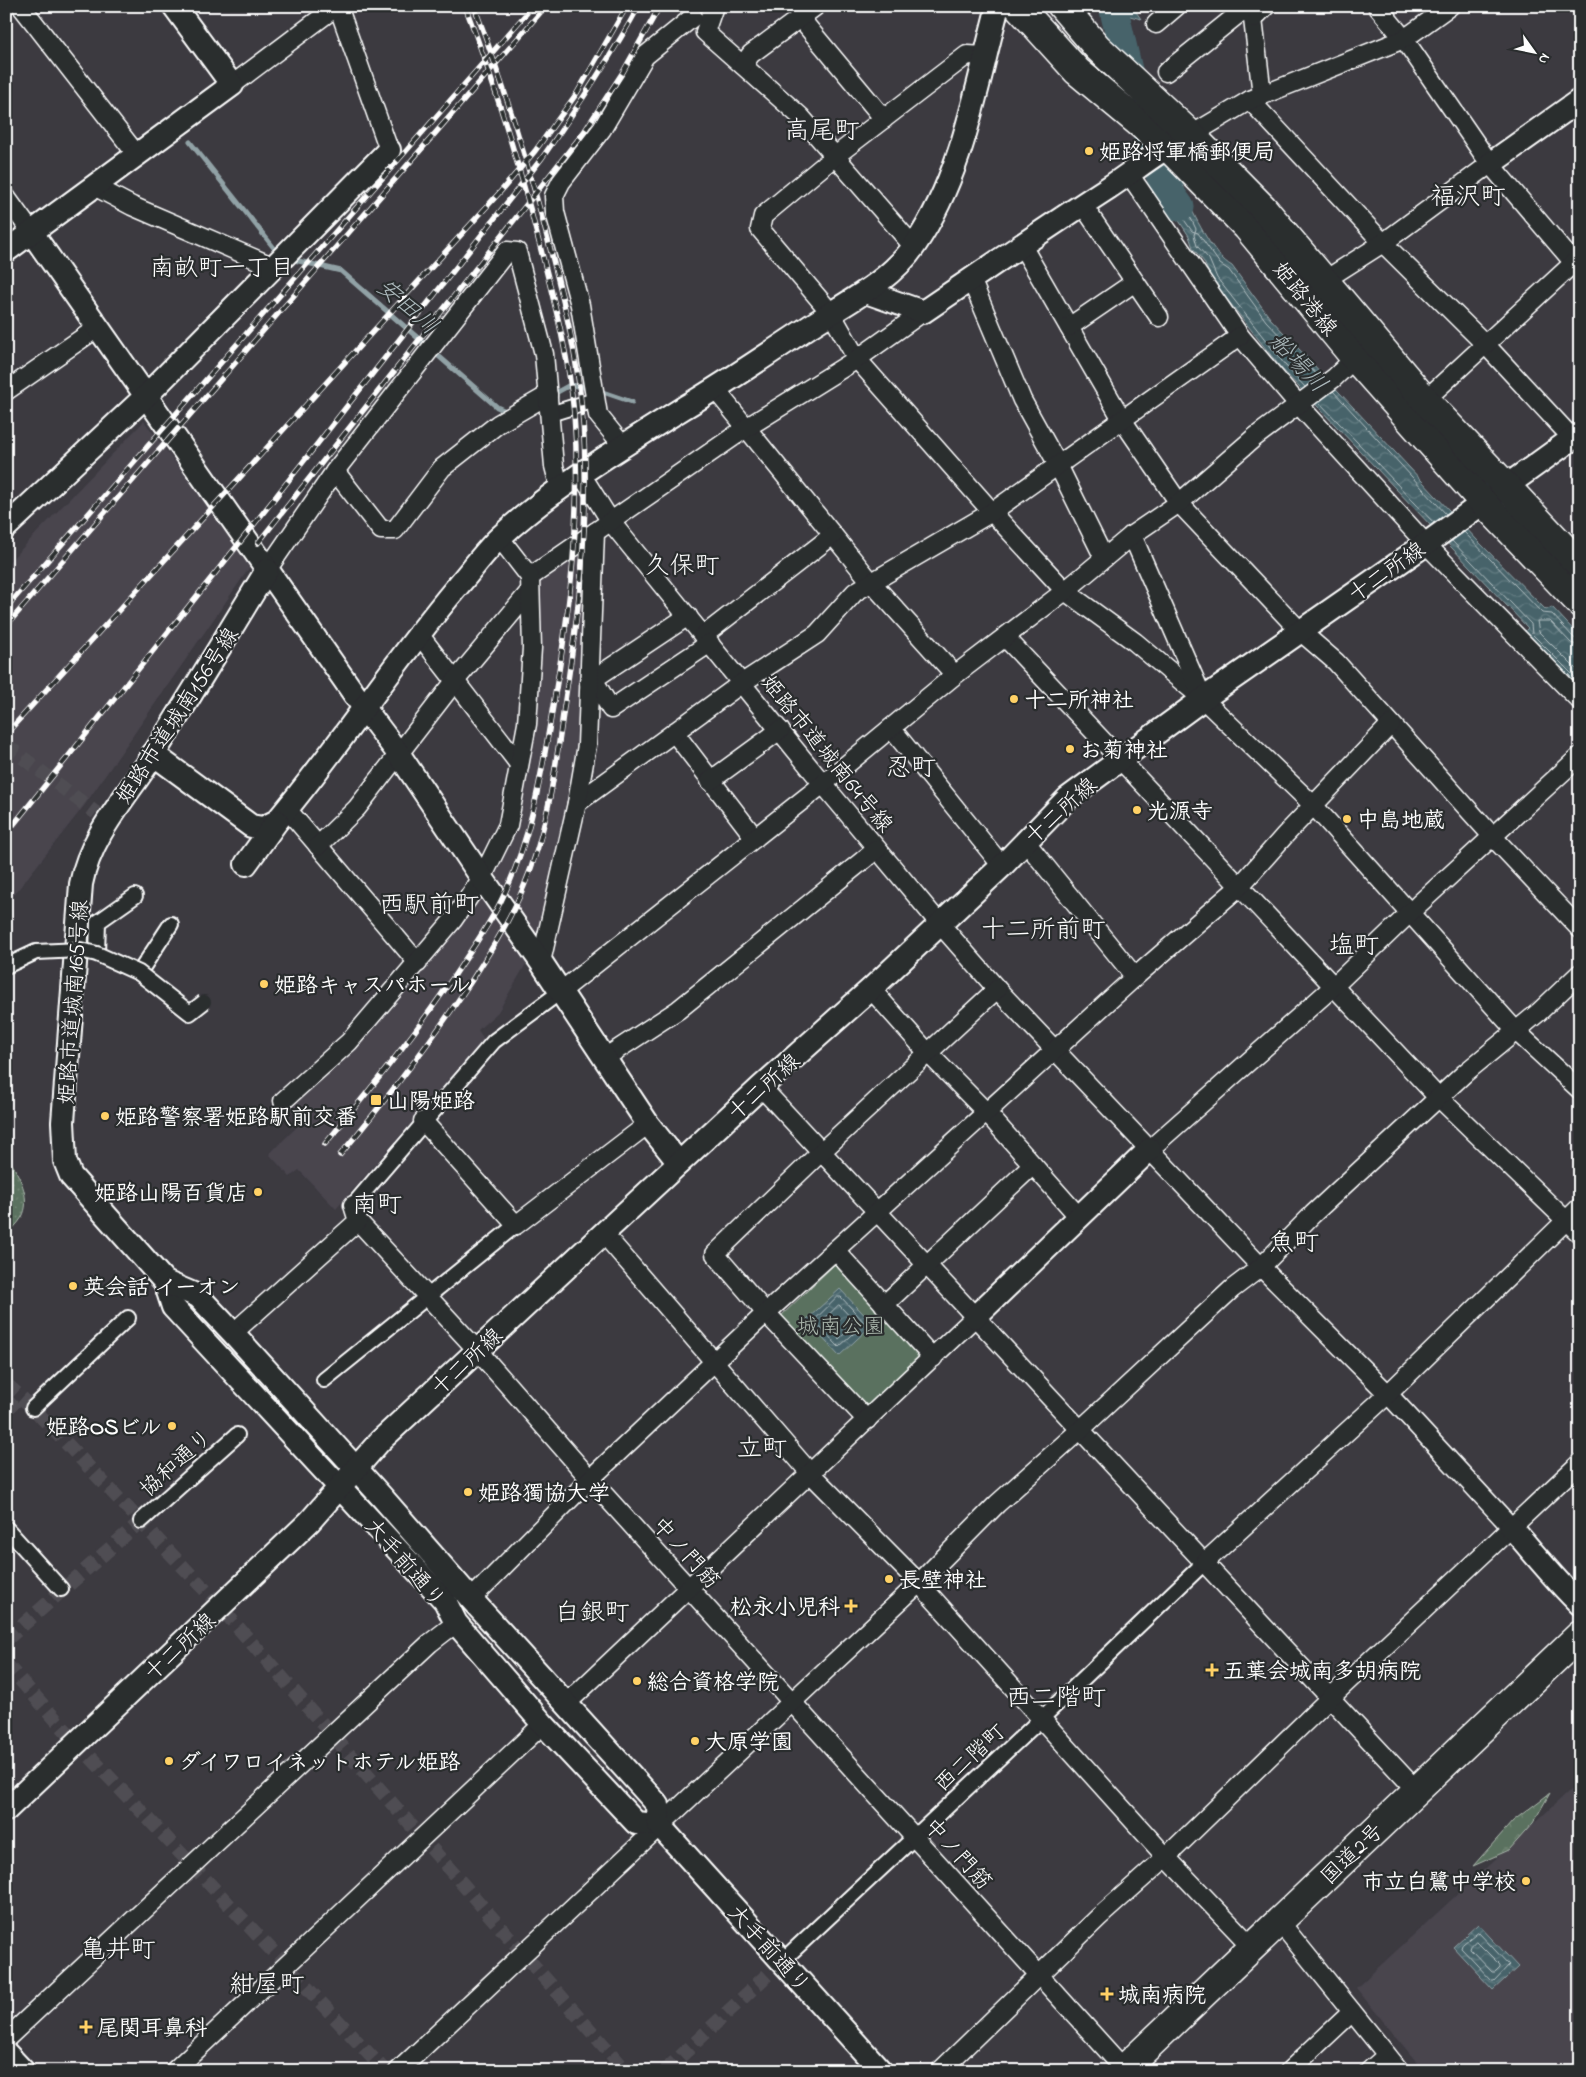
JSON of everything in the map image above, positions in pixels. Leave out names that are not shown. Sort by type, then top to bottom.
[{"type":"main road","name":"姫路港線","points":[[1018,6],[1077,71],[1179,141],[1263,208],[1425,400],[1580,565]]},
{"type":"main road","name":"姫路港線","points":[[1062,6],[1179,141],[1474,508],[1580,603]]},
{"type":"main road","name":"国道2号","points":[[1124,2070],[1580,1635]]},
{"type":"street","points":[[21,6],[137,155]]},
{"type":"street","points":[[174,6],[232,85]]},
{"type":"street","points":[[6,251],[338,6],[389,150],[145,397],[6,527]]},
{"type":"street","points":[[705,32],[714,6]]},
{"type":"street","points":[[743,65],[750,54],[816,6]]},
{"type":"street","points":[[246,864],[418,633],[499,538],[560,489],[623,446],[866,292],[892,270],[914,247],[933,214],[961,151],[998,6]]},
{"type":"street","points":[[1156,24],[1177,6]]},
{"type":"street","points":[[1166,72],[1249,11],[1266,6]]},
{"type":"street","points":[[1377,6],[1404,39],[1490,164],[1577,263],[1425,400]]},
{"type":"street","points":[[318,846],[357,808],[398,752],[530,584],[595,532],[746,428],[857,359],[1021,244],[1179,141],[1256,98],[1404,39],[1450,6]]},
{"type":"street","points":[[1249,11],[1256,98],[1383,243],[1577,437]]},
{"type":"street","points":[[623,446],[598,415],[580,305],[555,212],[554,196],[561,182],[602,129],[645,56],[690,12],[705,32],[800,116],[914,247]]},
{"type":"street","points":[[800,18],[884,119]]},
{"type":"street","points":[[985,56],[967,55],[834,157],[763,216],[760,229],[831,313],[857,359],[992,512],[1065,591],[1134,642],[1203,699],[1313,805],[1515,1030],[1580,1090]]},
{"type":"street","points":[[1325,280],[1383,243],[1580,100]]},
{"type":"street","points":[[1129,174],[1240,336],[1298,404],[1426,544],[1580,701]]},
{"type":"street","points":[[94,186],[132,206],[274,267]]},
{"type":"street","points":[[6,197],[364,708],[398,752],[541,962],[603,1059],[648,1124],[679,1163]]},
{"type":"street","points":[[1082,204],[1159,317]]},
{"type":"street","points":[[1021,244],[1123,421],[1179,503],[1300,631],[1336,662],[1493,837],[1580,929]]},
{"type":"street","points":[[267,570],[335,471],[507,251],[518,252],[544,354],[554,466],[560,489]]},
{"type":"street","points":[[971,279],[1022,400],[1058,465],[1104,558]]},
{"type":"street","points":[[1069,327],[1135,282]]},
{"type":"street","points":[[866,292],[923,312]]},
{"type":"street","points":[[6,391],[97,328]]},
{"type":"street","points":[[577,803],[742,683],[817,634],[855,592],[992,512],[1123,421],[1240,336]]},
{"type":"street","points":[[234,1333],[355,1213],[423,1121],[494,1040],[560,992],[755,838],[955,675],[1065,591],[1132,535],[1179,503],[1255,437],[1334,378],[1355,358]]},
{"type":"street","points":[[715,389],[872,582],[955,675]]},
{"type":"street","points":[[335,471],[381,530],[395,530],[442,468],[498,424],[548,395]]},
{"type":"street","points":[[550,414],[595,400]]},
{"type":"street","name":"十二所線","points":[[6,1810],[310,1521],[380,1441],[761,1087],[871,989],[1002,866],[1068,798],[1203,699],[1577,437]]},
{"type":"street","name":"姫路市道城南64号線","points":[[582,474],[611,522],[823,784],[997,989],[1261,1267],[1388,1394],[1511,1527]]},
{"type":"street","points":[[541,962],[577,803],[587,745],[591,680],[595,532]]},
{"type":"street","points":[[591,680],[611,709],[707,639],[833,535]]},
{"type":"street","points":[[1132,535],[1203,699]]},
{"type":"street","points":[[282,1101],[349,1042],[418,963],[453,920],[482,878],[508,825],[527,724],[532,648],[530,584],[499,538]]},
{"type":"street","name":"姫路市道城南156号線","points":[[86,861],[100,833],[153,754],[267,570]]},
{"type":"street","points":[[591,680],[688,616]]},
{"type":"street","points":[[418,633],[519,764]]},
{"type":"street","points":[[1005,637],[1414,1072],[1580,1234]]},
{"type":"street","points":[[470,1599],[590,1479],[766,1313],[1135,977],[1240,886],[1284,835],[1391,724]]},
{"type":"street","points":[[891,728],[1002,866]]},
{"type":"street","points":[[710,781],[780,730]]},
{"type":"street","points":[[674,732],[755,838]]},
{"type":"street","points":[[153,754],[246,823],[263,828],[282,815]]},
{"type":"street","points":[[567,1703],[933,1358],[1150,1149],[1334,986],[1580,756]]},
{"type":"street","points":[[282,815],[318,846],[418,963]]},
{"type":"street","points":[[1025,841],[1135,977]]},
{"type":"street","points":[[603,1059],[678,1010],[877,849]]},
{"type":"street","name":"姫路市道城南165号線","points":[[64,1144],[63,1122],[81,884],[86,861]]},
{"type":"street","points":[[97,954],[98,922],[135,896]]},
{"type":"street","points":[[139,972],[171,924]]},
{"type":"street","points":[[6,965],[36,952],[80,950],[97,954],[139,972],[190,1013],[204,1002]]},
{"type":"street","points":[[398,2071],[919,1583],[997,1504],[1232,1289],[1261,1267],[1313,1214],[1465,1073],[1515,1030],[1540,1012],[1580,973]]},
{"type":"street","points":[[871,989],[928,1053],[987,1113],[1079,1217]]},
{"type":"street","points":[[867,1420],[766,1313],[715,1254],[821,1152],[997,989]]},
{"type":"street","points":[[761,1087],[1206,1562],[1416,1790]]},
{"type":"street","points":[[423,1121],[516,1225]]},
{"type":"street","points":[[324,1380],[516,1225],[648,1124]]},
{"type":"street","name":"大手前通り","points":[[64,1144],[65,1161],[71,1176],[165,1282],[198,1296],[234,1333],[470,1599],[567,1703],[658,1805],[659,1825],[881,2071]]},
{"type":"street","points":[[884,1305],[1033,1165]]},
{"type":"street","points":[[1206,1562],[1388,1394],[1580,1207]]},
{"type":"street","name":"中ノ門筋","points":[[355,1213],[590,1479],[1124,2070]]},
{"type":"street","points":[[604,1234],[810,1474],[919,1583],[1166,1857],[1252,1947]]},
{"type":"street","points":[[835,1250],[933,1358]]},
{"type":"street","name":"大手前通り","points":[[165,1282],[172,1307],[445,1601],[456,1623],[543,1724],[636,1823],[659,1825]]},
{"type":"street","points":[[33,1408],[128,1318]]},
{"type":"street","name":"協和通り","points":[[141,1521],[237,1435]]},
{"type":"street","points":[[940,2071],[1099,1917],[1166,1857],[1330,1698],[1580,1463]]},
{"type":"street","points":[[1511,1527],[1551,1572],[1557,1582],[1580,1604]]},
{"type":"street","points":[[6,1528],[61,1589]]},
{"type":"street","name":"西二階町","points":[[782,1961],[1206,1562]]},
{"type":"street","points":[[6,2039],[430,1643],[456,1623]]},
{"type":"street","points":[[174,2071],[543,1724]]},
{"type":"street","points":[[1279,1921],[1400,2071]]},
{"type":"street","points":[[1294,2069],[1352,2012]]},
{"type":"street","points":[[6,2053],[23,2071]]},
{"type":"street","points":[[1369,2071],[1387,2055]]},
{"type":"shaded area","points":[[144,421],[252,564],[84,806],[6,905],[6,565]]},
{"type":"shaded area","points":[[583,549],[590,556],[579,751],[537,945],[498,1012],[478,1030],[484,1039],[336,1209],[299,1170],[290,1177],[269,1154],[302,1122],[288,1107],[391,1010],[482,895],[509,839],[529,771],[538,685],[535,580]]},
{"type":"shaded area","name":"市立白鷺中学校","points":[[1580,1781],[1580,2071],[1424,2071],[1356,1988]]},
{"type":"green space","points":[[12,1164],[24,1190],[26,1204],[22,1217],[6,1236],[6,1170]]},
{"type":"green space","name":"城南公園","points":[[837,1262],[923,1358],[867,1409],[780,1317]]},
{"type":"green space","points":[[1550,1793],[1533,1823],[1509,1850],[1473,1866],[1513,1821]]},
{"type":"water","points":[[1093,6],[1132,6],[1141,19]]},
{"type":"water","points":[[1168,168],[1180,170],[1188,201],[1206,237],[1225,261],[1232,266],[1270,318],[1477,540],[1546,610],[1552,607],[1580,637],[1580,689],[1524,632],[1528,628],[1281,368],[1212,280],[1204,262],[1193,248],[1189,236],[1172,210],[1156,201],[1142,187]]},
{"type":"water","points":[[840,1289],[873,1324],[839,1356],[806,1320]]},
{"type":"water","points":[[1478,1924],[1518,1967],[1493,1990],[1453,1947]]},
{"type":"waterway","name":"船場川","points":[[1113,6],[1133,91],[1163,183],[1180,207]]},
{"type":"waterway","name":"安田川","points":[[190,142],[278,253]]},
{"type":"waterway","name":"安田川","points":[[290,259],[341,271],[497,407],[510,413]]},
{"type":"waterway","name":"安田川","points":[[550,396],[570,385],[591,388],[632,402]]},
{"type":"tunnel","points":[[6,745],[96,813]]},
{"type":"tunnel","points":[[6,1384],[33,1408],[208,1593],[626,2071]]},
{"type":"tunnel","points":[[6,1410],[20,1397]]},
{"type":"tunnel","points":[[6,1640],[141,1521]]},
{"type":"tunnel","points":[[6,1664],[66,1731],[385,2071]]},
{"type":"tunnel","points":[[665,2071],[782,1961]]},
{"type":"railway","points":[[325,1144],[430,1011],[478,941],[501,901],[528,830],[540,781],[565,634],[573,561],[576,487],[574,414],[569,371],[556,308],[524,185],[506,125],[465,6]]},
{"type":"railway","points":[[340,1155],[407,1071],[455,1005],[492,948],[518,899],[533,864],[546,818],[575,628],[585,520],[584,447],[577,370],[560,288],[542,217],[506,96],[474,6]]},
{"type":"railway","points":[[6,608],[533,6]]},
{"type":"railway","points":[[6,626],[546,6]]},
{"type":"railway","points":[[6,734],[501,191],[535,151],[577,93],[627,6]]},
{"type":"railway","points":[[6,834],[237,546],[542,158],[593,83],[639,6]]},
{"type":"railway","points":[[258,543],[584,132],[623,72],[660,6]]},
{"type":"place","name":"姫路将軍橋郵便局","points":[[1089,151]]},
{"type":"place","name":"十二所神社","points":[[1014,699]]},
{"type":"place","name":"お菊神社","points":[[1070,749]]},
{"type":"place","name":"光源寺","points":[[1137,810]]},
{"type":"place","name":"中島地蔵","points":[[1347,819]]},
{"type":"place","name":"姫路キャスパホール","points":[[264,984]]},
{"type":"place","name":"山陽姫路","points":[[376,1100]]},
{"type":"place","name":"姫路警察署姫路駅前交番","points":[[105,1116]]},
{"type":"place","name":"姫路山陽百貨店","points":[[258,1192]]},
{"type":"place","name":"英会話 イーオン","points":[[73,1286]]},
{"type":"place","name":"姫路OSビル","points":[[172,1426]]},
{"type":"place","name":"姫路獨協大学","points":[[468,1492]]},
{"type":"place","name":"長壁神社","points":[[889,1579]]},
{"type":"place","name":"松永小児科","points":[[851,1606]]},
{"type":"place","name":"五葉会城南多胡病院","points":[[1212,1670]]},
{"type":"place","name":"総合資格学院","points":[[637,1681]]},
{"type":"place","name":"大原学園","points":[[695,1741]]},
{"type":"place","name":"ダイワロイネットホテル姫路","points":[[169,1761]]},
{"type":"place","name":"市立白鷺中学校","points":[[1526,1881]]},
{"type":"place","name":"城南病院","points":[[1107,1994]]},
{"type":"place","name":"尾関耳鼻科","points":[[86,2027]]},
{"type":"district","name":"高尾町","points":[[822,129]]},
{"type":"district","name":"福沢町","points":[[1468,195]]},
{"type":"district","name":"南畝町一丁目","points":[[222,267]]},
{"type":"district","name":"久保町","points":[[682,564]]},
{"type":"district","name":"忍町","points":[[911,766]]},
{"type":"district","name":"西駅前町","points":[[429,903]]},
{"type":"district","name":"十二所前町","points":[[1043,928]]},
{"type":"district","name":"塩町","points":[[1354,944]]},
{"type":"district","name":"南町","points":[[377,1203]]},
{"type":"district","name":"魚町","points":[[1294,1241]]},
{"type":"district","name":"立町","points":[[762,1447]]},
{"type":"district","name":"白銀町","points":[[592,1611]]},
{"type":"district","name":"西二階町","points":[[1056,1696]]},
{"type":"district","name":"亀井町","points":[[118,1948]]},
{"type":"district","name":"紺屋町","points":[[267,1983]]}]
